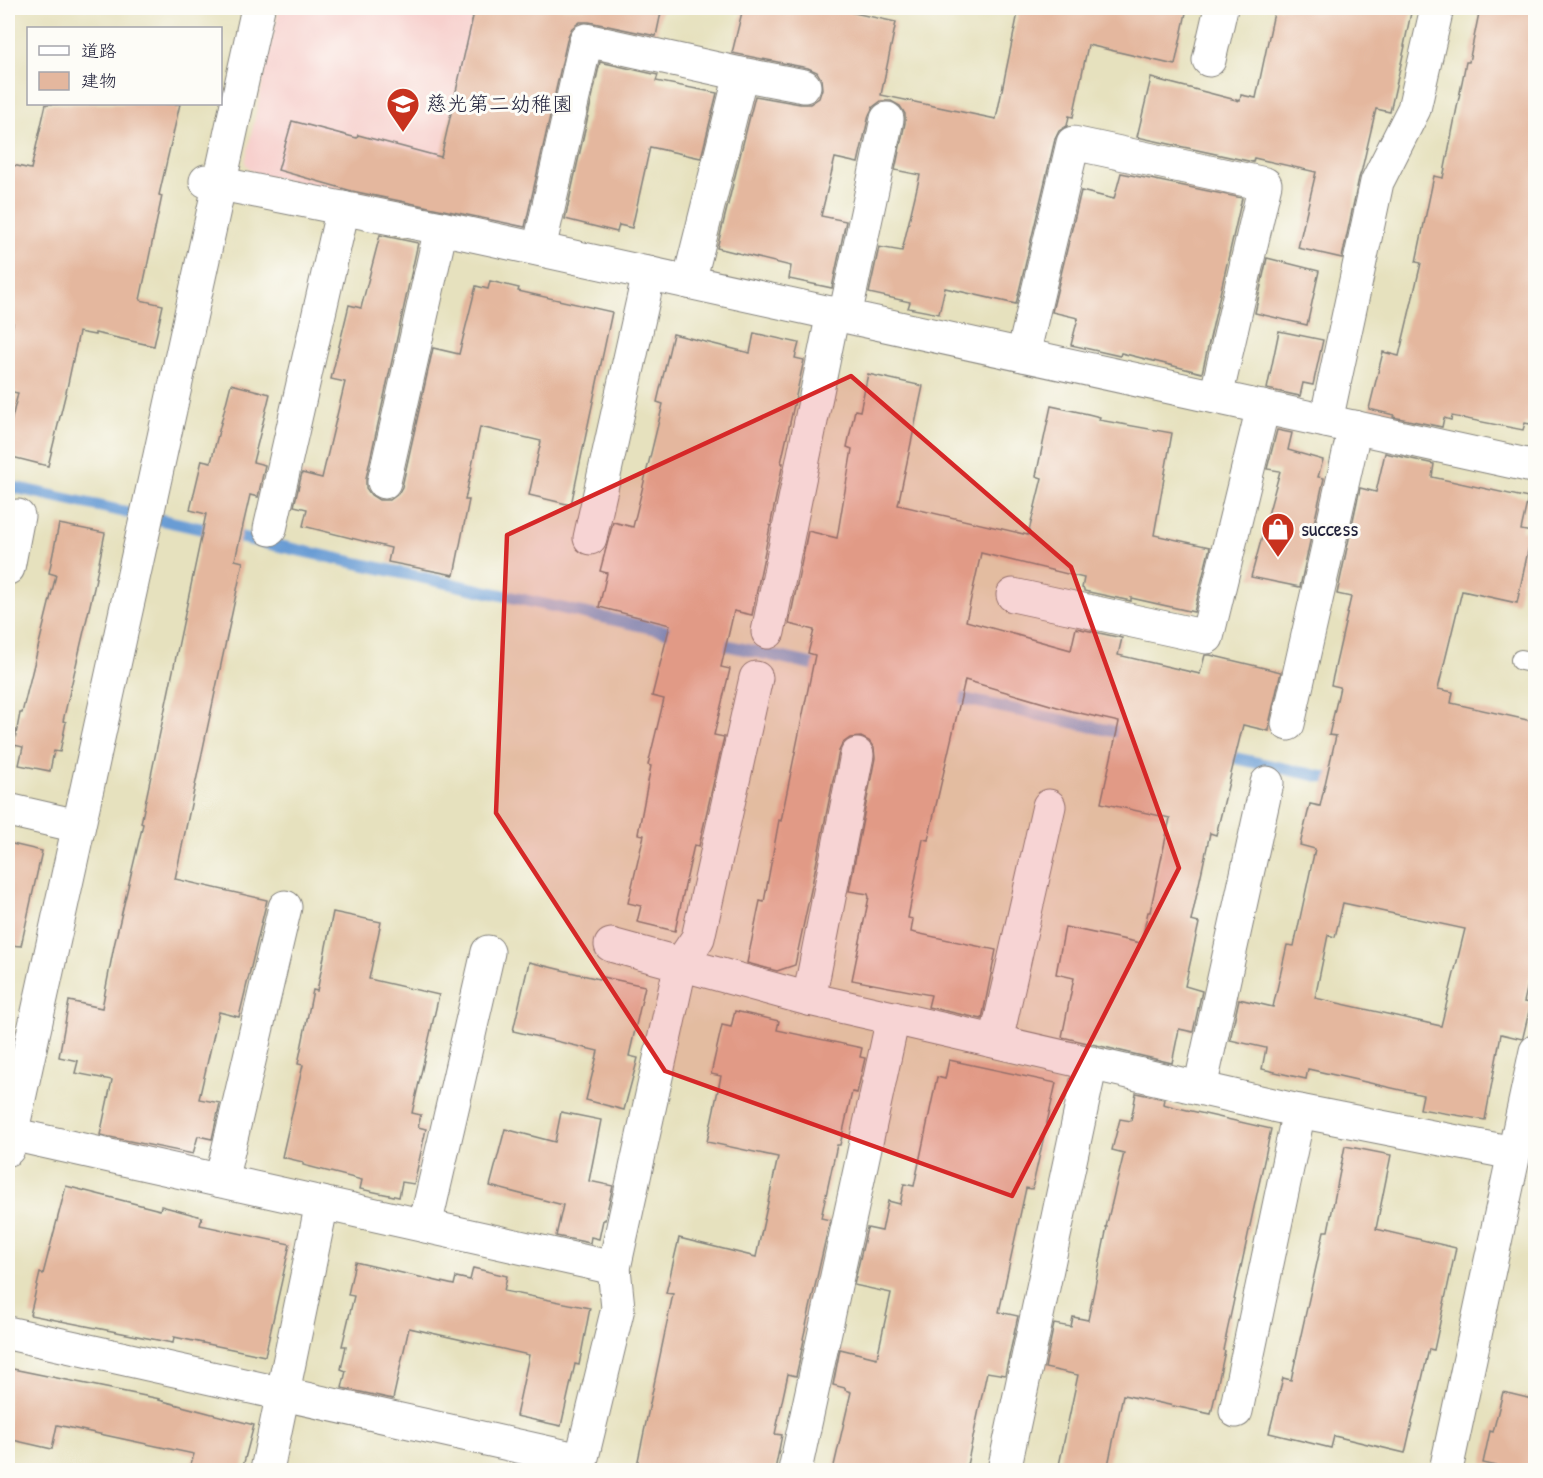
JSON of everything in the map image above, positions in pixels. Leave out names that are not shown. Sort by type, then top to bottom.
[{"type":"street","points":[[258,8],[213,182],[141,540],[9,1141],[221,1181],[614,1268]]},
{"type":"street","points":[[1209,60],[1221,8]]},
{"type":"street","points":[[1288,724],[1340,424],[1377,182],[1414,110],[1437,8]]},
{"type":"street","points":[[539,249],[586,40],[804,86]]},
{"type":"street","points":[[689,282],[741,74]]},
{"type":"street","points":[[768,632],[839,314],[887,119]]},
{"type":"street","points":[[1023,355],[1073,143],[1265,184],[1216,397]]},
{"type":"street","points":[[213,182],[539,249],[1536,467]]},
{"type":"street","points":[[270,529],[343,208]]},
{"type":"street","points":[[384,482],[441,228]]},
{"type":"street","points":[[590,538],[649,273]]},
{"type":"street","points":[[1013,595],[1207,637],[1263,407]]},
{"type":"street","points":[[8,568],[18,516]]},
{"type":"street","points":[[8,1333],[283,1394],[580,1465],[618,1308],[614,1268],[681,963],[698,938],[756,678]]},
{"type":"street","points":[[809,999],[857,755]]},
{"type":"street","points":[[1200,1088],[1267,783]]},
{"type":"street","points":[[996,1041],[1049,806]]},
{"type":"street","points":[[8,810],[78,826]]},
{"type":"street","points":[[221,1181],[285,907]]},
{"type":"street","points":[[611,945],[809,999],[1299,1111],[1521,1149]]},
{"type":"street","points":[[425,1226],[488,952]]},
{"type":"street","points":[[795,1470],[893,1018]]},
{"type":"street","points":[[1446,1470],[1521,1149],[1536,1051]]},
{"type":"street","points":[[1004,1470],[1091,1064]]},
{"type":"street","points":[[1236,1411],[1299,1111]]},
{"type":"street","points":[[267,1470],[322,1203]]},
{"type":"highlighted area","points":[[851,376],[1071,567],[1179,868],[1012,1196],[665,1071],[496,813],[507,535]]},
{"type":"shaded area","name":"慈光第二幼稚園","points":[[279,8],[581,8],[532,231],[429,208],[254,174],[245,163]]},
{"type":"building","points":[[475,8],[662,8],[656,36],[589,22],[580,22],[572,28],[568,36],[525,227],[352,191],[278,170],[292,121],[357,138],[358,135],[441,157]]},
{"type":"building","points":[[743,8],[831,8],[896,22],[881,95],[996,119],[1019,8],[1187,8],[1175,65],[1088,45],[1073,117],[1069,116],[1067,126],[1059,131],[1055,139],[1016,304],[945,288],[939,314],[908,308],[910,302],[869,293],[879,247],[902,251],[920,175],[895,170],[905,114],[900,106],[891,101],[881,101],[873,107],[858,163],[835,158],[821,216],[846,221],[832,288],[789,279],[791,266],[717,248],[755,96],[810,104],[819,98],[822,89],[821,79],[817,72],[808,68],[732,53]]},
{"type":"building","points":[[1275,8],[1412,8],[1390,112],[1376,109],[1342,258],[1298,248],[1316,172],[1254,158],[1253,162],[1137,137],[1151,78],[1240,101],[1241,95],[1256,98]]},
{"type":"building","points":[[1480,8],[1536,8],[1536,425],[1525,423],[1523,430],[1452,416],[1451,420],[1444,418],[1442,427],[1393,417],[1394,415],[1369,409],[1383,352],[1399,356],[1421,263],[1416,262],[1434,176],[1443,178],[1466,62],[1469,62]]},
{"type":"building","points":[[600,62],[658,75],[656,81],[717,93],[701,158],[650,147],[632,228],[619,225],[617,232],[565,219]]},
{"type":"building","points":[[46,105],[180,105],[159,195],[162,196],[140,300],[163,305],[154,346],[95,333],[95,335],[79,332],[48,466],[8,456],[8,435],[18,393],[8,391],[8,352],[13,323],[8,322],[8,164],[31,169]]},
{"type":"building","points":[[1121,173],[1242,198],[1202,373],[1121,353],[1120,356],[1071,345],[1078,318],[1052,312],[1081,191],[1114,199]]},
{"type":"building","points":[[380,235],[418,243],[366,478],[366,488],[379,500],[390,500],[398,494],[402,487],[433,348],[459,354],[476,286],[488,289],[490,281],[519,288],[518,291],[612,312],[571,505],[529,495],[541,441],[480,427],[465,500],[469,500],[454,575],[388,562],[391,548],[303,526],[307,509],[294,506],[302,473],[322,478],[345,382],[331,379],[349,305],[361,308]]},
{"type":"building","points":[[1267,258],[1319,271],[1307,325],[1255,313]]},
{"type":"building","points":[[1279,331],[1323,340],[1313,385],[1303,383],[1300,396],[1267,389]]},
{"type":"building","points":[[754,333],[799,343],[795,358],[804,360],[781,463],[783,463],[752,615],[734,611],[721,667],[730,669],[714,735],[724,737],[699,846],[694,845],[675,931],[637,922],[641,906],[628,903],[644,835],[638,834],[651,766],[648,765],[664,699],[652,696],[670,625],[599,607],[607,573],[600,571],[613,522],[633,527],[663,404],[657,402],[673,334],[750,353]]},
{"type":"building","points":[[868,374],[923,386],[898,505],[1028,535],[1042,478],[1036,476],[1051,406],[1100,417],[1099,420],[1172,433],[1154,535],[1210,547],[1194,612],[1131,598],[1131,601],[1084,591],[1082,588],[1084,578],[981,553],[966,621],[1071,650],[1076,628],[1122,638],[1118,655],[1200,674],[1205,655],[1281,672],[1269,731],[1243,725],[1216,835],[1210,833],[1191,921],[1199,923],[1185,986],[1202,991],[1193,1032],[1179,1029],[1172,1063],[1062,1037],[1074,978],[1056,974],[1065,927],[1141,943],[1170,818],[1101,803],[1119,722],[1071,711],[965,680],[928,840],[923,839],[908,918],[913,919],[911,932],[996,950],[982,1019],[928,1007],[931,995],[852,980],[869,897],[868,894],[849,891],[875,758],[874,748],[869,741],[861,737],[850,738],[843,743],[839,751],[795,965],[777,971],[747,963],[760,901],[764,902],[779,820],[781,821],[815,655],[808,653],[814,630],[789,624],[808,531],[837,538],[852,449],[847,447],[855,410],[860,411]]},
{"type":"building","points":[[231,384],[270,394],[253,462],[265,465],[258,497],[250,495],[235,560],[243,562],[175,879],[267,900],[239,1017],[219,1012],[199,1099],[220,1103],[212,1139],[198,1136],[193,1154],[100,1135],[112,1080],[75,1073],[78,1061],[59,1057],[69,1001],[102,1008],[143,824],[141,823],[206,514],[190,510],[202,460],[211,462]]},
{"type":"building","points":[[1277,430],[1292,433],[1288,450],[1323,460],[1318,477],[1324,478],[1300,587],[1251,577],[1280,471],[1267,469]]},
{"type":"building","points":[[1385,453],[1434,464],[1432,477],[1528,498],[1521,530],[1532,532],[1517,603],[1462,591],[1438,689],[1453,692],[1451,703],[1536,722],[1536,950],[1524,1002],[1531,1003],[1522,1039],[1501,1034],[1485,1120],[1420,1109],[1423,1095],[1308,1069],[1306,1079],[1262,1069],[1266,1048],[1230,1040],[1239,999],[1273,1007],[1287,945],[1294,946],[1315,849],[1300,845],[1310,804],[1320,806],[1336,736],[1329,735],[1340,687],[1331,685],[1351,597],[1337,594],[1360,488],[1376,492]],"holes":[[[1343,903],[1465,929],[1441,1026],[1315,998],[1328,935],[1335,937]]]},
{"type":"building","points":[[59,524],[105,533],[63,721],[66,722],[60,752],[54,751],[50,771],[19,765],[23,747],[14,745],[20,713],[22,713],[56,575],[49,573]]},
{"type":"building","points":[[8,843],[42,851],[21,946],[8,945]]},
{"type":"building","points":[[333,912],[381,922],[369,979],[439,995],[412,1113],[421,1115],[418,1127],[426,1129],[414,1184],[402,1182],[399,1197],[360,1189],[362,1180],[303,1165],[303,1162],[282,1157],[303,1065],[298,1064],[313,990],[317,991]]},
{"type":"building","points":[[529,962],[603,980],[603,977],[645,986],[629,1056],[638,1058],[624,1110],[586,1100],[598,1051],[513,1031]]},
{"type":"building","points":[[735,1011],[779,1021],[777,1030],[862,1048],[860,1057],[865,1058],[857,1093],[852,1092],[840,1145],[837,1145],[821,1218],[830,1220],[796,1376],[788,1374],[775,1434],[782,1435],[775,1470],[636,1470],[673,1294],[666,1293],[679,1238],[756,1257],[778,1157],[707,1142],[721,1076],[711,1074],[722,1025],[731,1027]]},
{"type":"building","points":[[949,1060],[1056,1083],[1032,1189],[1026,1188],[999,1312],[1018,1316],[1005,1375],[987,1372],[966,1470],[833,1470],[851,1392],[833,1385],[840,1349],[877,1358],[891,1293],[854,1285],[867,1228],[882,1231],[888,1201],[900,1204],[904,1184],[914,1186],[937,1077],[945,1079]]},
{"type":"building","points":[[1136,1093],[1164,1099],[1163,1104],[1174,1107],[1271,1129],[1211,1414],[1123,1395],[1107,1470],[1058,1470],[1078,1375],[1045,1368],[1054,1324],[1071,1327],[1073,1317],[1088,1320],[1106,1227],[1124,1153],[1112,1150],[1120,1119],[1131,1121]]},
{"type":"building","points":[[561,1112],[601,1120],[589,1181],[613,1186],[599,1239],[591,1237],[590,1243],[556,1236],[563,1205],[490,1186],[505,1129],[555,1142]]},
{"type":"building","points":[[1345,1146],[1391,1155],[1376,1229],[1456,1248],[1434,1350],[1429,1349],[1405,1453],[1334,1436],[1331,1448],[1269,1433],[1283,1378],[1291,1380],[1324,1231],[1328,1231]]},
{"type":"building","points":[[66,1186],[160,1210],[161,1206],[202,1217],[200,1225],[290,1244],[265,1356],[174,1337],[173,1343],[30,1315]]},
{"type":"building","points":[[355,1262],[454,1285],[456,1277],[470,1280],[473,1268],[507,1276],[504,1291],[590,1308],[579,1365],[575,1364],[561,1426],[516,1416],[529,1355],[409,1328],[393,1399],[342,1388],[346,1371],[341,1369],[346,1346],[342,1346],[354,1296],[348,1295]]},
{"type":"building","points":[[8,1368],[160,1399],[254,1425],[242,1470],[189,1470],[194,1454],[57,1425],[52,1449],[8,1439]]},
{"type":"building","points":[[1503,1392],[1536,1400],[1536,1470],[1496,1470],[1497,1466],[1483,1463],[1490,1431],[1493,1432]]},
{"type":"waterway","points":[[8,486],[683,635]]},
{"type":"waterway","points":[[712,642],[829,668]]},
{"type":"waterway","points":[[946,695],[1131,735]]},
{"type":"waterway","points":[[1221,755],[1342,781]]},
{"type":"place","name":"慈光第二幼稚園","points":[[403,133]]},
{"type":"place","name":"success","points":[[1278,558]]}]
